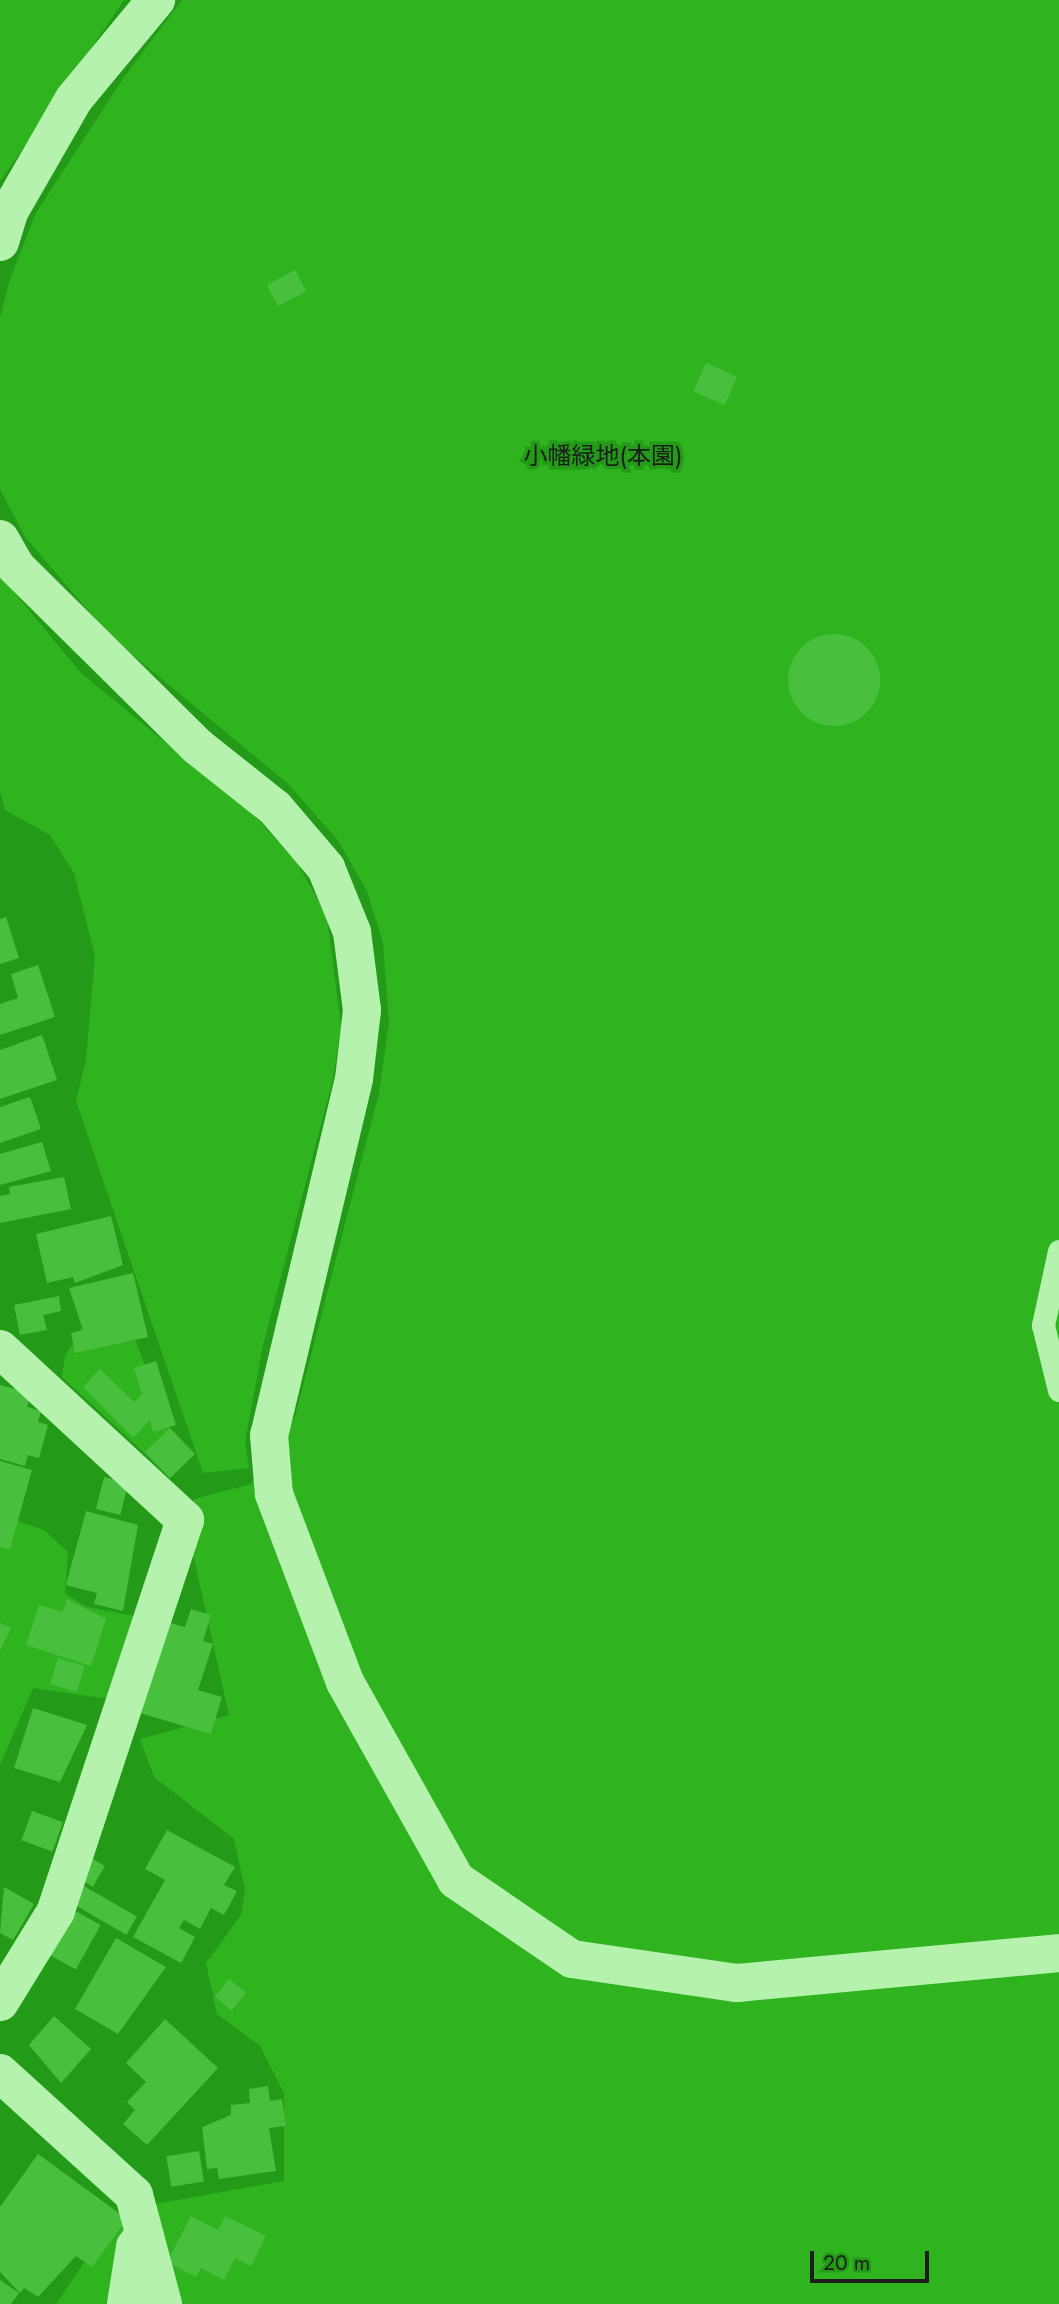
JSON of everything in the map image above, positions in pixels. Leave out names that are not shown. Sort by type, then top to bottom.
[{"type":"street","points":[[0,242],[9,212],[74,99],[156,0]]},
{"type":"street","points":[[0,539],[16,567],[197,746],[275,808],[326,868],[352,932],[362,1010],[354,1079],[269,1435],[274,1494],[345,1682],[456,1880],[572,1959],[737,1983],[1059,1953]]},
{"type":"street","points":[[0,1349],[185,1520],[56,1912],[0,2001]]},
{"type":"street","points":[[0,2073],[134,2195],[163,2304]]},
{"type":"street","points":[[126,2304],[135,2247],[144,2234]]},
{"type":"lane","points":[[1059,1251],[1043,1325],[1059,1390]]},
{"type":"green space","points":[[0,0],[124,0],[0,182]]},
{"type":"green space","name":"小幡緑地(本園)","points":[[182,0],[1059,0],[1059,2304],[174,2304],[155,2204],[284,2181],[284,2093],[260,2046],[217,2014],[206,1963],[241,1915],[245,1890],[234,1839],[154,1777],[140,1739],[229,1715],[191,1545],[194,1499],[251,1484],[295,1417],[379,1093],[389,1023],[383,943],[367,891],[337,839],[287,783],[110,636],[25,537],[0,489],[0,318],[10,279],[36,213],[124,77]]},
{"type":"green space","points":[[0,575],[81,673],[255,816],[298,864],[327,917],[341,1026],[333,1079],[263,1345],[245,1442],[249,1468],[203,1473],[76,1101],[86,1060],[95,956],[74,873],[50,835],[5,810],[0,791]]},
{"type":"green space","points":[[117,1293],[183,1463],[179,1470],[164,1471],[62,1377],[65,1356],[86,1321]]},
{"type":"green space","points":[[0,1502],[11,1519],[44,1530],[68,1552],[65,1594],[87,1607],[135,1616],[108,1699],[33,1688],[0,1765]]},
{"type":"green space","points":[[126,2218],[117,2304],[56,2304],[88,2257]]},
{"type":"building","points":[[295,270],[306,291],[278,306],[267,285]]},
{"type":"building","points":[[706,363],[737,377],[724,405],[693,391]]},
{"type":"building","points":[[834,634],[852,637],[867,647],[877,662],[880,680],[877,698],[867,713],[852,723],[834,726],[816,723],[801,713],[791,698],[788,680],[791,662],[801,647],[816,637]]},
{"type":"building","points":[[6,917],[19,958],[0,964],[0,919]]},
{"type":"building","points":[[38,965],[55,1017],[0,1035],[0,1004],[18,998],[11,974]]},
{"type":"building","points":[[42,1035],[57,1080],[0,1099],[0,1050]]},
{"type":"building","points":[[30,1097],[41,1129],[0,1143],[0,1107]]},
{"type":"building","points":[[42,1142],[51,1171],[0,1185],[0,1154]]},
{"type":"building","points":[[64,1177],[71,1209],[0,1223],[0,1196],[10,1194],[9,1187]]},
{"type":"building","points":[[111,1216],[123,1265],[75,1283],[73,1277],[47,1283],[36,1234]]},
{"type":"building","points":[[133,1273],[148,1337],[75,1353],[71,1333],[83,1330],[69,1288]]},
{"type":"building","points":[[59,1296],[61,1311],[43,1315],[47,1330],[20,1335],[14,1305]]},
{"type":"building","points":[[156,1361],[176,1425],[153,1432],[150,1420],[133,1438],[83,1387],[100,1369],[134,1402],[142,1394],[134,1368]]},
{"type":"building","points":[[0,1385],[31,1393],[27,1407],[41,1411],[38,1422],[48,1425],[39,1458],[28,1455],[25,1466],[0,1459]]},
{"type":"building","points":[[170,1428],[195,1454],[170,1478],[145,1452]]},
{"type":"building","points":[[0,1461],[32,1470],[10,1549],[0,1547]]},
{"type":"building","points":[[104,1477],[128,1483],[120,1515],[96,1509]]},
{"type":"building","points":[[86,1511],[138,1525],[123,1611],[94,1604],[97,1593],[66,1585]]},
{"type":"building","points":[[67,1599],[106,1619],[91,1666],[26,1645],[39,1605],[63,1612]]},
{"type":"building","points":[[191,1609],[211,1615],[203,1641],[213,1644],[198,1690],[222,1697],[211,1734],[140,1713],[167,1622],[185,1627]]},
{"type":"building","points":[[0,1623],[11,1628],[0,1650]]},
{"type":"building","points":[[58,1658],[85,1666],[77,1692],[50,1684]]},
{"type":"building","points":[[33,1708],[87,1725],[60,1782],[14,1768]]},
{"type":"building","points":[[32,1811],[63,1822],[52,1851],[21,1840]]},
{"type":"building","points":[[167,1830],[235,1867],[224,1885],[237,1891],[224,1915],[211,1908],[200,1929],[184,1920],[179,1928],[195,1937],[181,1963],[133,1937],[165,1880],[145,1869]]},
{"type":"building","points":[[91,1858],[105,1866],[93,1887],[79,1879]]},
{"type":"building","points":[[84,1886],[137,1916],[126,1935],[74,1904]]},
{"type":"building","points":[[4,1887],[34,1904],[13,1940],[0,1933]]},
{"type":"building","points":[[70,1908],[101,1925],[76,1970],[45,1953]]},
{"type":"building","points":[[116,1938],[166,1967],[118,2034],[75,2009]]},
{"type":"building","points":[[229,1979],[246,1993],[232,2011],[215,1997]]},
{"type":"building","points":[[54,2016],[91,2049],[61,2083],[29,2045]]},
{"type":"building","points":[[165,2019],[218,2068],[147,2145],[123,2124],[135,2110],[127,2102],[146,2082],[126,2063]]},
{"type":"building","points":[[268,2086],[270,2101],[282,2099],[286,2126],[269,2128],[276,2171],[219,2179],[217,2168],[207,2169],[202,2127],[231,2115],[231,2105],[250,2103],[249,2089]]},
{"type":"building","points":[[199,2151],[204,2182],[171,2187],[166,2156]]},
{"type":"building","points":[[38,2154],[127,2219],[92,2267],[76,2256],[38,2297],[24,2288],[20,2293],[0,2272],[0,2207]]},
{"type":"building","points":[[191,2216],[218,2230],[225,2216],[266,2236],[251,2266],[235,2258],[224,2280],[201,2268],[196,2277],[167,2262]]},
{"type":"building","points":[[0,2280],[19,2293],[11,2304],[0,2304]]}]
